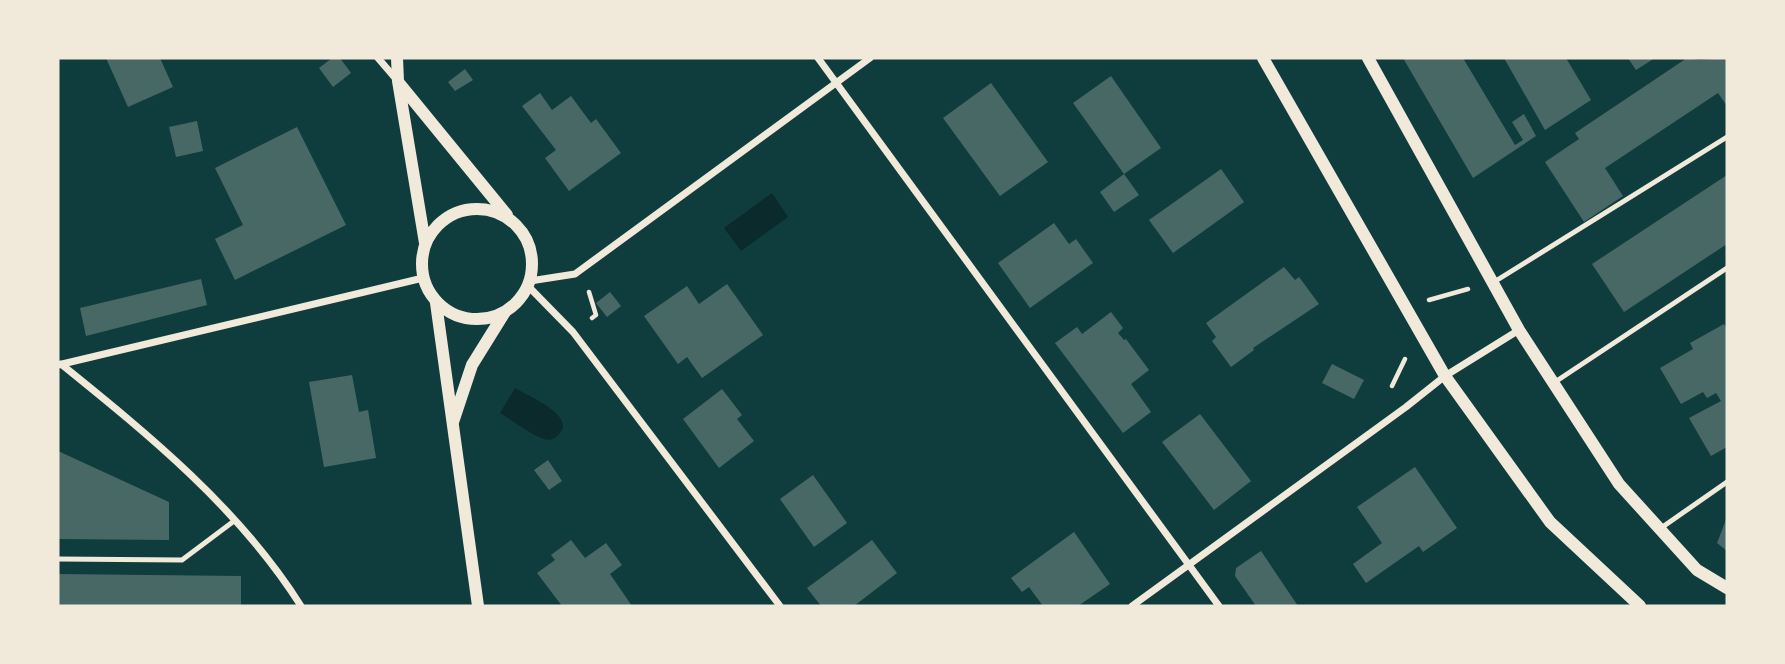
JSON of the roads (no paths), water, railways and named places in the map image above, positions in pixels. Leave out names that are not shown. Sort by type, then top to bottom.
[{"type":"street","points":[[379,58],[398,81],[509,218],[525,236],[532,257],[529,283],[519,301],[505,312],[482,320],[457,317],[436,303],[428,292],[421,261],[425,243],[398,81],[397,58]]},
{"type":"street","points":[[818,58],[1219,606]]},
{"type":"street","points":[[529,283],[575,274],[870,58]]},
{"type":"street","points":[[1263,58],[1445,376],[1550,522],[1640,606]]},
{"type":"street","points":[[1368,58],[1519,330],[1619,484],[1697,570],[1727,588]]},
{"type":"street","points":[[425,243],[439,223],[461,211],[486,209],[509,218]]},
{"type":"street","points":[[59,364],[423,278]]},
{"type":"street","points":[[529,283],[573,332],[780,606]]},
{"type":"street","points":[[436,303],[478,606]]},
{"type":"street","points":[[452,426],[472,365],[505,312]]},
{"type":"street","points":[[1132,606],[1445,376],[1519,330]]},
{"type":"street","points":[[59,364],[186,468],[234,521],[301,606]]},
{"type":"lane","points":[[1494,282],[1727,137]]},
{"type":"lane","points":[[1553,383],[1727,268]]},
{"type":"lane","points":[[1661,529],[1727,481]]},
{"type":"lane","points":[[58,559],[182,560],[234,521]]},
{"type":"water","points":[[772,193],[788,217],[741,251],[724,228]]},
{"type":"water","points":[[515,388],[549,407],[562,420],[563,427],[556,437],[548,440],[538,437],[500,413]]}]
